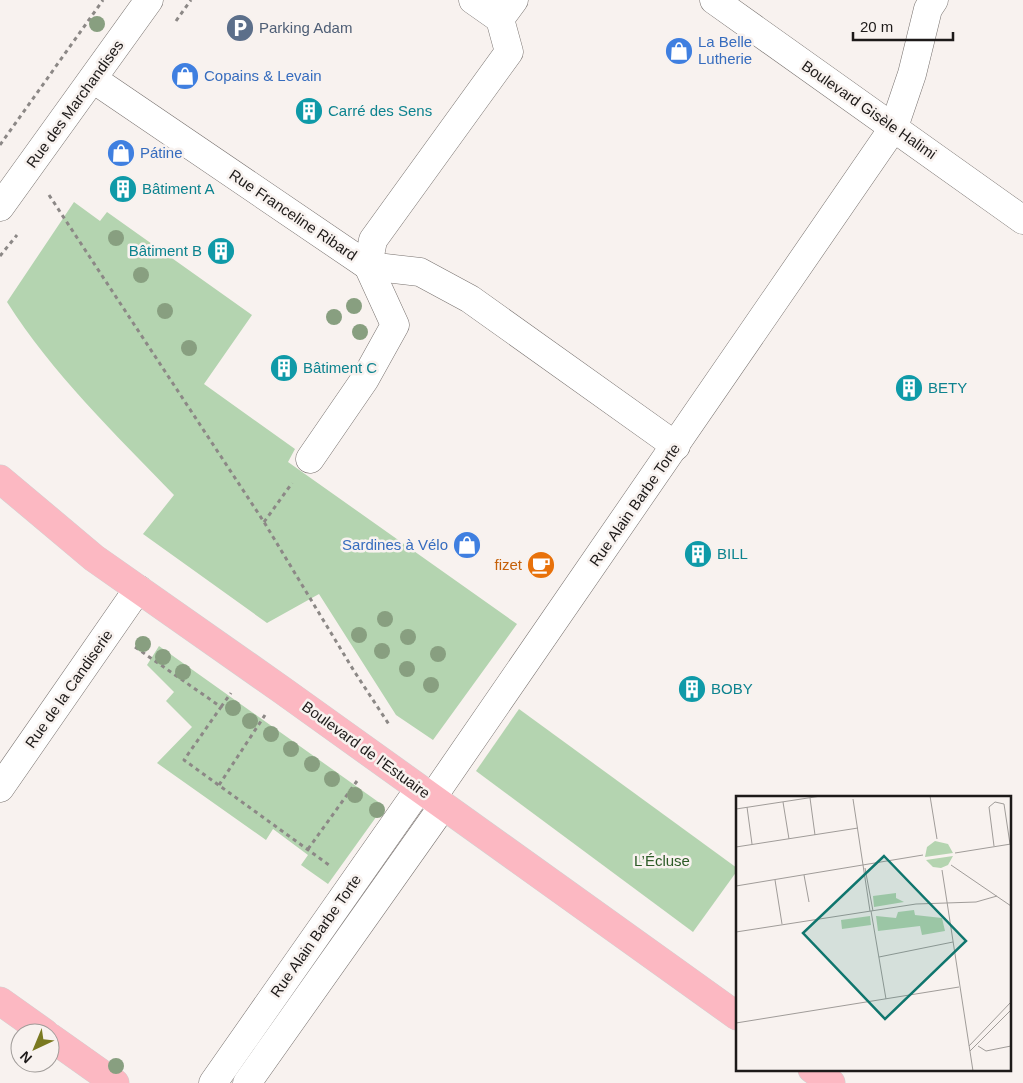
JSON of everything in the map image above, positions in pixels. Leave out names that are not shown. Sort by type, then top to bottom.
[{"type":"main road","name":"Boulevard de l'Estuaire","points":[[0,479],[94,558],[282,690],[736,1015]]},
{"type":"main road","points":[[0,1001],[31,1023]]},
{"type":"main road","points":[[60,1044],[115,1083]]},
{"type":"main road","points":[[813,1070],[831,1083]]},
{"type":"street","name":"Rue des Marchandises","points":[[0,207],[149,0]]},
{"type":"street","points":[[310,459],[365,379],[395,325],[368,266],[374,240],[508,52],[507,10],[473,0]]},
{"type":"street","name":"Boulevard Gisèle Halimi","points":[[714,0],[1023,220]]},
{"type":"street","name":"Rue Alain Barbe Torte","points":[[247,1083],[289,1021],[432,797],[894,128],[912,74],[928,9],[934,0]]},
{"type":"street","name":"Rue Franceline Ribard","points":[[93,79],[368,266],[420,272],[470,299],[676,446]]},
{"type":"street","name":"Rue de la Candiserie","points":[[0,788],[138,589]]},
{"type":"street","name":"Rue Alain Barbe Torte","points":[[213,1083],[354,882],[432,797]]},
{"type":"street","points":[[267,1006],[289,1021]]},
{"type":"path","points":[[0,145],[103,0]]},
{"type":"path","points":[[49,195],[264,522],[354,672],[389,725],[396,731]]},
{"type":"path","points":[[264,522],[310,459]]},
{"type":"path","points":[[111,630],[221,707],[184,760],[354,882]]},
{"type":"path","points":[[219,785],[282,690]]},
{"type":"path","points":[[308,849],[374,757]]},
{"type":"green space","points":[[74,202],[100,221],[107,212],[252,315],[204,384],[295,449],[288,462],[517,624],[433,740],[396,715],[319,594],[267,623],[143,534],[174,495],[107,426],[64,378],[44,354],[7,302]]},
{"type":"green space","points":[[159,646],[384,806],[328,884],[301,865],[308,855],[273,829],[266,840],[157,763],[192,727],[166,701],[174,692],[147,665]]},
{"type":"green space","name":"L’Écluse","points":[[519,709],[736,867],[736,872],[693,932],[476,771]]},
{"type":"place","name":"Parking Adam","points":[[240,28]]},
{"type":"place","name":"La Belle Lutherie","points":[[679,51]]},
{"type":"place","name":"Copains & Levain","points":[[185,76]]},
{"type":"place","name":"Carré des Sens","points":[[309,111]]},
{"type":"place","name":"Pátine","points":[[121,153]]},
{"type":"place","name":"Bâtiment A","points":[[123,189]]},
{"type":"place","name":"Bâtiment B","points":[[221,251]]},
{"type":"place","name":"Bâtiment C","points":[[284,368]]},
{"type":"place","name":"BETY","points":[[909,388]]},
{"type":"place","name":"Sardines à Vélo","points":[[467,545]]},
{"type":"place","name":"BILL","points":[[698,554]]},
{"type":"place","name":"fizet","points":[[541,565]]},
{"type":"place","name":"BOBY","points":[[692,689]]}]
